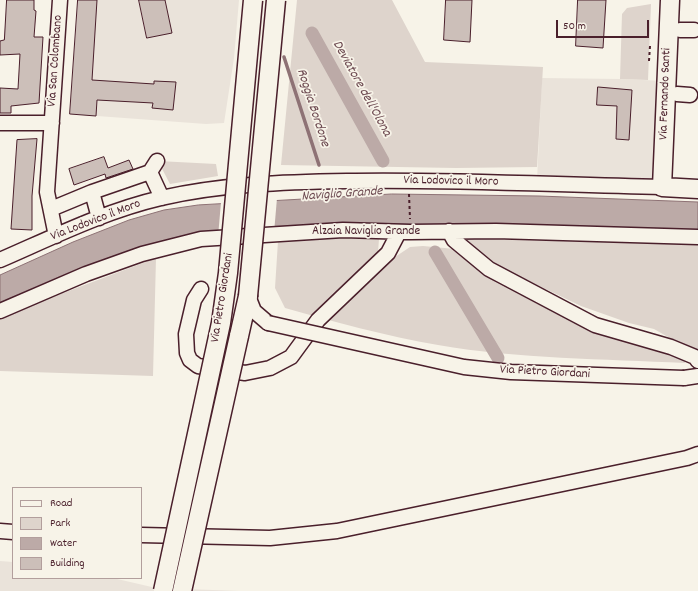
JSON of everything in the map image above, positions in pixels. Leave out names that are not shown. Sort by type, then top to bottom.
[{"type":"main road","name":"Via Pietro Giordani","points":[[163,591],[221,322],[228,273],[253,0]]},
{"type":"main road","name":"Via Pietro Giordani","points":[[182,591],[248,296],[276,0]]},
{"type":"main road","name":"Via Fernando Santi","points":[[662,187],[670,0]]},
{"type":"main road","name":"Via Lodovico il Moro","points":[[662,187],[698,189]]},
{"type":"street","name":"Via San Colombano","points":[[56,236],[48,192],[60,0]]},
{"type":"street","name":"Via San Colombano","points":[[0,123],[52,123]]},
{"type":"street","points":[[51,209],[154,167],[162,198]]},
{"type":"street","name":"Via Lodovico il Moro","points":[[0,260],[124,208],[162,198],[221,188],[291,182],[399,180],[662,187]]},
{"type":"street","points":[[92,192],[99,218]]},
{"type":"street","name":"Alzaia Naviglio Grande","points":[[0,311],[86,274],[142,254],[201,239],[343,230],[399,232],[496,231],[698,237]]},
{"type":"street","points":[[449,231],[454,240],[489,269],[595,325],[671,347],[695,357],[698,361]]},
{"type":"street","points":[[200,288],[194,300],[186,334],[186,353],[190,360],[198,366],[245,372],[270,368],[291,357],[318,320],[388,252],[399,232]]},
{"type":"street","name":"Via Pietro Giordani","points":[[248,296],[254,311],[268,323]]},
{"type":"street","name":"Via Pietro Giordani","points":[[239,336],[250,326],[268,323],[483,370],[684,378],[698,376]]},
{"type":"street","points":[[142,536],[270,538],[337,530],[540,489],[687,458],[698,454]]},
{"type":"street","points":[[0,531],[12,532]]},
{"type":"path","points":[[649,61],[650,46]]},
{"type":"path","points":[[410,191],[410,219]]},
{"type":"shaded area","points":[[78,0],[239,0],[234,58],[224,123],[206,124],[70,114]]},
{"type":"shaded area","points":[[542,78],[665,81],[661,183],[537,180]]},
{"type":"shaded area","points":[[0,561],[12,562],[12,579],[117,579],[156,588],[241,591],[0,591]]},
{"type":"green space","points":[[297,0],[392,0],[425,62],[543,67],[537,167],[456,168],[281,165]]},
{"type":"green space","points":[[651,4],[648,80],[620,79],[622,14],[627,8]]},
{"type":"green space","points":[[158,161],[216,164],[218,176],[170,184]]},
{"type":"green space","points":[[308,238],[379,239],[378,252],[395,257],[410,247],[423,246],[455,249],[495,282],[588,330],[684,356],[685,363],[561,358],[469,350],[380,333],[285,308],[275,288],[278,241]]},
{"type":"green space","points":[[463,239],[698,244],[698,354],[654,329],[629,323],[581,306],[502,268]]},
{"type":"green space","points":[[156,258],[153,376],[0,371],[0,319],[29,306]]},
{"type":"water","points":[[392,194],[539,196],[698,202],[698,231],[397,224],[333,226],[194,237],[0,307],[0,275],[73,242],[129,220],[164,210],[198,205]]},
{"type":"pier","points":[[277,198],[274,233],[218,237],[221,202]]},
{"type":"building","points":[[7,0],[34,0],[34,10],[36,11],[34,37],[43,37],[39,103],[11,106],[11,113],[0,113],[0,88],[18,89],[20,54],[0,55],[0,41],[4,40]]},
{"type":"building","points":[[78,0],[97,0],[92,80],[154,84],[154,81],[176,82],[173,110],[152,108],[153,103],[97,100],[96,116],[70,114]]},
{"type":"building","points":[[139,0],[165,0],[172,33],[147,38]]},
{"type":"building","points":[[446,0],[472,0],[470,42],[444,40]]},
{"type":"building","points":[[578,0],[606,0],[603,48],[576,46]]},
{"type":"building","points":[[598,87],[632,90],[629,140],[616,139],[617,106],[597,105]]},
{"type":"building","points":[[37,139],[32,196],[32,230],[11,229],[17,140]]},
{"type":"building","points":[[104,157],[108,168],[129,160],[133,169],[106,178],[105,174],[74,185],[69,169]]},
{"type":"waterway","name":"Deviatore dell'Olona","points":[[312,33],[383,161]]},
{"type":"waterway","name":"Roggia Bordone","points":[[284,57],[319,165]]},
{"type":"waterway","name":"Deviatore dell'Olona","points":[[435,252],[498,358]]},
{"type":"water label","name":"Naviglio Grande","points":[[342,195]]}]
